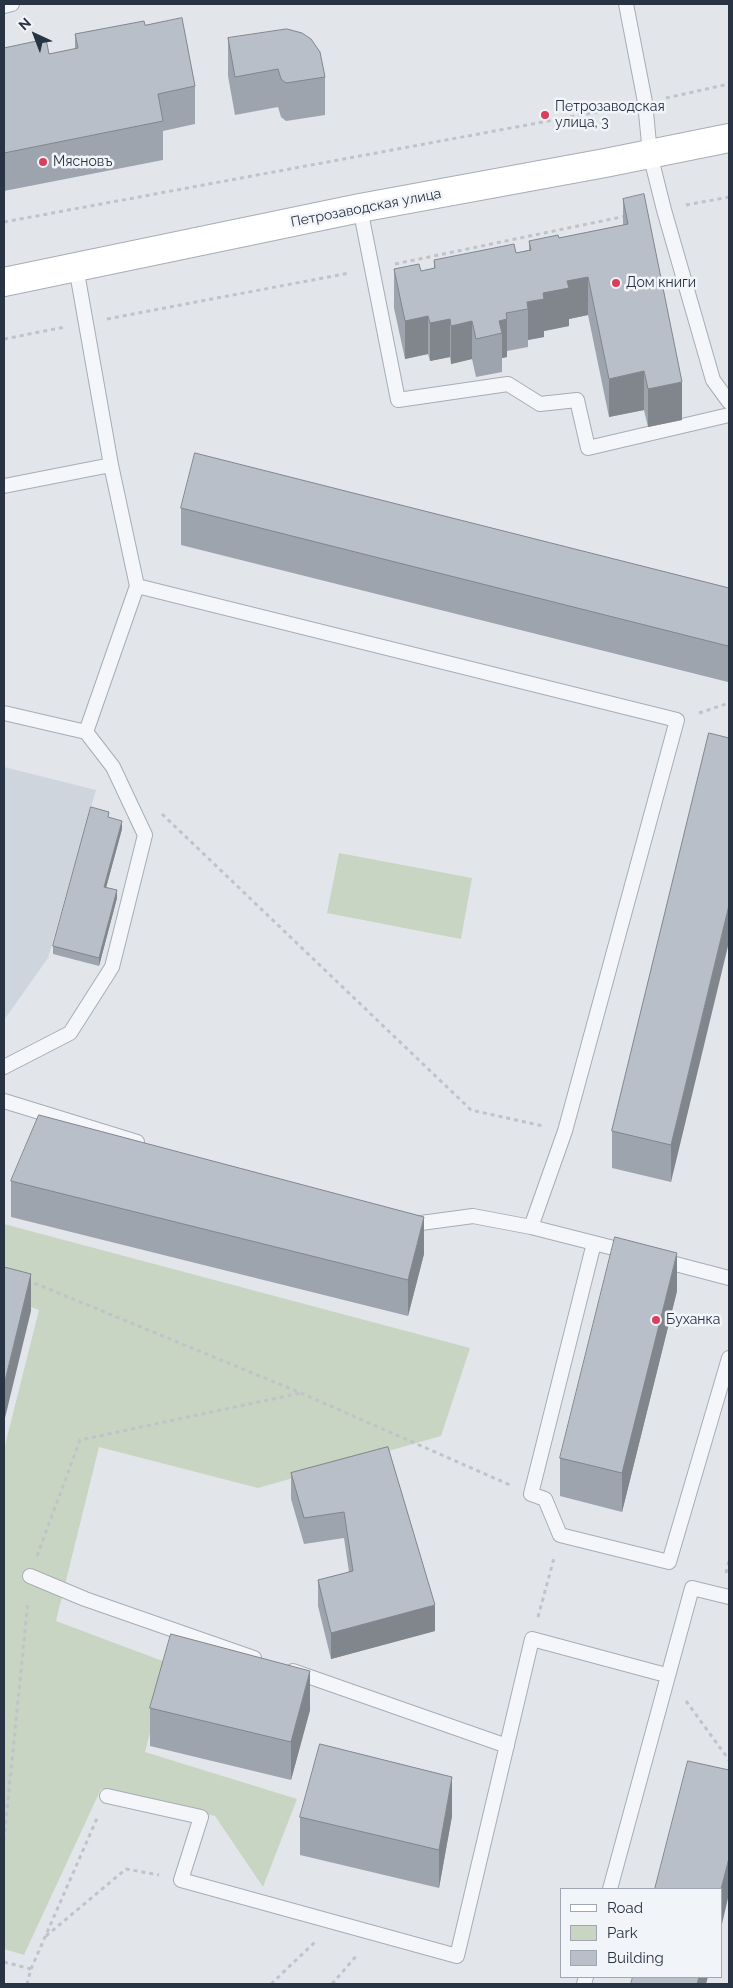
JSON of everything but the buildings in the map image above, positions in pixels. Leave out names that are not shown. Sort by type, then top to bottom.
[{"type":"main road","name":"Петрозаводская улица","points":[[4,282],[360,208],[729,138]]},
{"type":"lane","points":[[4,6],[12,4]]},
{"type":"lane","points":[[626,4],[645,102],[650,154],[664,210],[713,380],[729,402]]},
{"type":"lane","points":[[360,208],[398,400],[508,384],[540,404],[577,400],[588,448],[729,415]]},
{"type":"lane","points":[[76,267],[111,464],[137,586],[86,732]]},
{"type":"lane","points":[[4,486],[111,464]]},
{"type":"lane","points":[[137,586],[677,720],[565,1131],[531,1228]]},
{"type":"lane","points":[[4,713],[86,732],[113,767],[145,835],[112,967],[70,1033],[4,1067]]},
{"type":"lane","points":[[4,1101],[154,1147]]},
{"type":"lane","points":[[390,1220],[408,1226],[473,1216],[594,1243],[729,1278]]},
{"type":"lane","points":[[594,1243],[531,1494],[545,1499],[560,1535],[669,1562],[729,1358]]},
{"type":"lane","points":[[30,1576],[85,1599],[264,1661]]},
{"type":"lane","points":[[610,1888],[666,1675],[692,1588],[729,1598]]},
{"type":"lane","points":[[107,1796],[201,1817],[182,1880],[457,1956],[532,1639],[666,1675]]},
{"type":"lane","points":[[282,1667],[507,1746]]},
{"type":"path","points":[[4,222],[645,102],[729,84]]},
{"type":"path","points":[[677,720],[729,703]]},
{"type":"path","points":[[156,808],[471,1110],[565,1131]]},
{"type":"path","points":[[22,1278],[301,1393],[531,1494]]},
{"type":"path","points":[[4,1840],[30,1576],[80,1440],[301,1393]]},
{"type":"path","points":[[538,1620],[560,1535]]},
{"type":"path","points":[[666,1675],[729,1760]]},
{"type":"path","points":[[27,1984],[31,1969],[107,1796]]},
{"type":"path","points":[[46,1936],[126,1868],[182,1880]]},
{"type":"path","points":[[332,1984],[375,1934]]},
{"type":"path","points":[[271,1984],[320,1937]]},
{"type":"path","points":[[4,1962],[31,1969]]},
{"type":"shaded area","points":[[4,767],[96,790],[48,958],[4,1020]]},
{"type":"green space","points":[[339,853],[472,878],[461,939],[327,913]]},
{"type":"green space","points":[[4,1224],[470,1348],[441,1436],[258,1488],[99,1447],[56,1621],[168,1663],[145,1752],[297,1799],[263,1887],[215,1816],[101,1789],[24,1955],[4,1949],[4,1449],[39,1310],[4,1297]]},
{"type":"place","name":"Петрозаводская улица, 3","points":[[545,115]]},
{"type":"place","name":"Мясновъ","points":[[43,162]]},
{"type":"place","name":"Дом книги","points":[[616,283]]},
{"type":"place","name":"Буханка","points":[[656,1320]]}]
